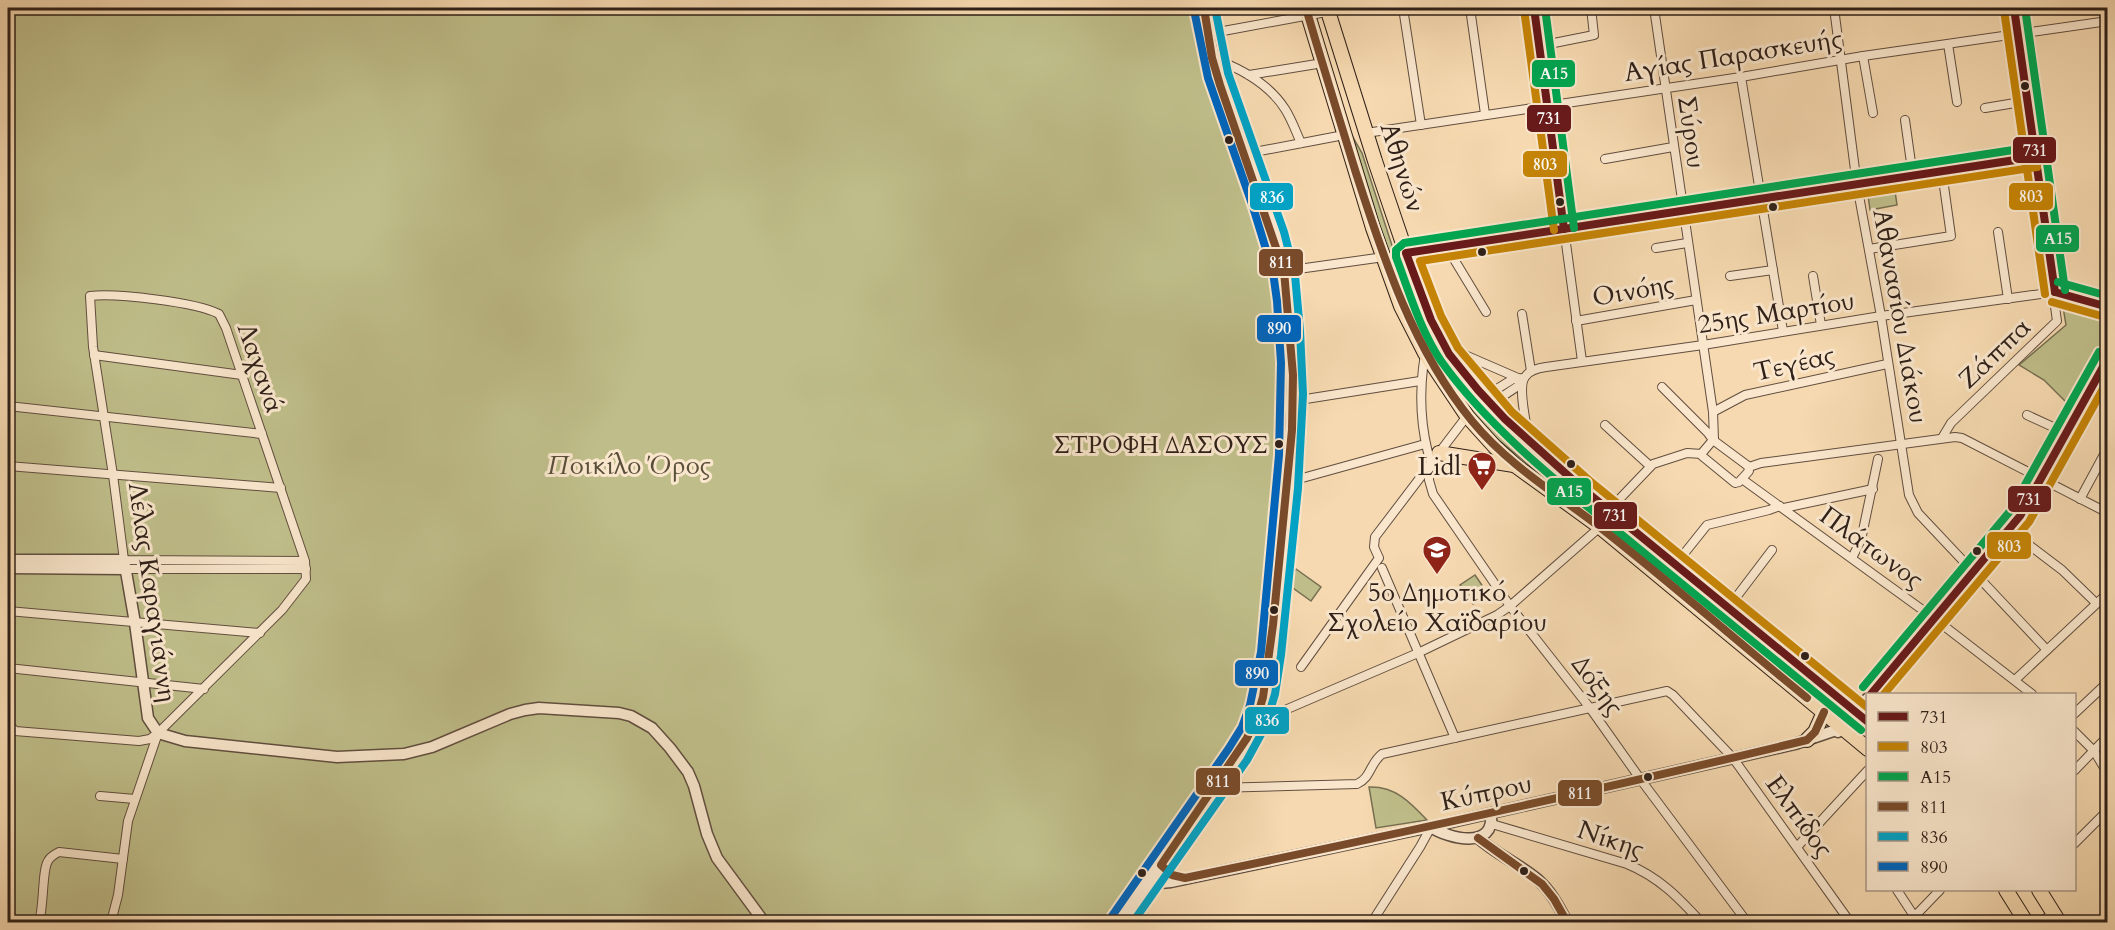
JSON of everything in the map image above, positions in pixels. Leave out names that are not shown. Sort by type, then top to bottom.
[{"type":"highway","name":"Αθηνών","points":[[1328,9],[1406,253],[1427,310],[1449,354],[1488,401],[1529,440],[1675,565],[1866,720]]},
{"type":"highway","name":"Αθηνών","points":[[1308,12],[1344,135],[1401,306],[1425,353],[1467,416],[1516,466],[1600,527],[1866,747]]},
{"type":"highway","points":[[1433,461],[1516,466]]},
{"type":"highway","points":[[1801,742],[1815,732],[1824,712]]},
{"type":"highway","points":[[2007,891],[2026,922]]},
{"type":"highway","points":[[2040,891],[2057,918]]},
{"type":"main road","points":[[1121,922],[1215,788],[1247,738],[1258,714],[1263,697],[1273,625],[1288,482],[1293,401],[1284,271],[1212,58],[1204,8]]},
{"type":"street","points":[[1207,34],[1308,12],[1348,8]]},
{"type":"street","points":[[1403,8],[1420,125]]},
{"type":"street","points":[[1470,8],[1485,114]]},
{"type":"street","points":[[1534,8],[1582,361]]},
{"type":"street","points":[[1539,46],[1594,35],[1591,8]]},
{"type":"street","name":"Σύρου","points":[[1654,8],[1713,412],[1714,440]]},
{"type":"street","name":"Αθανασίου Διάκου","points":[[1834,8],[1857,185],[1881,316],[1909,495],[1913,506],[2047,650]]},
{"type":"street","name":"Ζάππα","points":[[1942,438],[1951,423],[2056,323],[2058,317],[2014,8]]},
{"type":"street","name":"Αγίας Παρασκευής","points":[[1366,133],[1741,77],[1841,59],[2108,21]]},
{"type":"street","points":[[1948,44],[1957,102]]},
{"type":"street","points":[[1863,56],[1873,113]]},
{"type":"street","points":[[1212,58],[1250,75],[1273,93],[1281,103],[1301,144]]},
{"type":"street","points":[[1250,75],[1323,63]]},
{"type":"street","points":[[1741,77],[1783,332]]},
{"type":"street","points":[[1986,108],[2027,101]]},
{"type":"street","points":[[1905,120],[1913,177]]},
{"type":"street","points":[[1244,154],[1344,135]]},
{"type":"street","points":[[1605,159],[1673,147]]},
{"type":"street","points":[[1406,253],[2035,158]]},
{"type":"street","points":[[1869,249],[1952,236],[1941,172]]},
{"type":"street","points":[[1998,232],[2008,299]]},
{"type":"street","points":[[1656,248],[1687,243]]},
{"type":"street","points":[[1446,246],[1486,312]]},
{"type":"street","points":[[1284,271],[1384,257]]},
{"type":"street","points":[[1730,276],[1773,270]]},
{"type":"street","points":[[1812,276],[1821,325]]},
{"type":"street","name":"25ης Μαρτίου","points":[[1531,371],[1582,361],[2055,292],[2108,307]]},
{"type":"street","name":"Λαχανά","points":[[90,296],[104,294],[158,301],[203,308],[219,314],[226,328],[306,565]]},
{"type":"street","name":"Λέλας Καραγιάννη","points":[[90,296],[94,355],[148,718],[158,734],[184,741],[337,757],[404,754],[432,747],[510,714],[538,708],[607,712],[631,716],[641,720],[657,732],[688,772],[707,834],[717,858],[764,922]]},
{"type":"street","name":"Οινόης","points":[[1576,321],[1696,300]]},
{"type":"street","points":[[1488,401],[1518,386],[1521,378],[1531,371],[1522,314]]},
{"type":"street","points":[[1425,353],[1420,381],[1425,444],[1433,461]]},
{"type":"street","points":[[1449,354],[1465,356],[1521,378]]},
{"type":"street","points":[[94,355],[242,375]]},
{"type":"street","points":[[1871,693],[1935,620],[2020,516],[2108,357]]},
{"type":"street","name":"Τεγέας","points":[[1713,412],[1745,395],[1887,364]]},
{"type":"street","points":[[1521,378],[1529,440]]},
{"type":"street","points":[[1293,401],[1420,381]]},
{"type":"street","points":[[1662,387],[1714,440],[1749,467]]},
{"type":"street","points":[[8,406],[262,434]]},
{"type":"street","points":[[2027,415],[2066,433]]},
{"type":"street","points":[[1301,667],[1378,558],[1374,547],[1375,537],[1467,416]]},
{"type":"street","points":[[1605,425],[1650,466]]},
{"type":"street","points":[[1749,467],[1761,463],[1942,438],[1962,438],[2108,513]]},
{"type":"street","points":[[1609,510],[1650,466],[1687,453],[1702,454],[1714,440]]},
{"type":"street","points":[[1288,482],[1425,444]]},
{"type":"street","points":[[2080,499],[2106,451]]},
{"type":"street","name":"Πλάτωνος","points":[[1702,454],[1703,458],[1735,483],[1742,479],[1782,507],[2031,693]]},
{"type":"street","points":[[1852,558],[1861,540],[1878,459]]},
{"type":"street","name":"Δόξης","points":[[1433,461],[1429,480],[1433,494],[1510,606],[1590,708],[1747,922]]},
{"type":"street","points":[[8,466],[281,488]]},
{"type":"street","points":[[1742,479],[1749,471],[1749,467]]},
{"type":"street","points":[[1675,565],[1707,525],[1873,489]]},
{"type":"street","points":[[1258,714],[1278,713],[1464,632],[1510,606],[1600,527]]},
{"type":"street","points":[[2009,530],[2062,570],[2096,603]]},
{"type":"street","points":[[1728,608],[1772,550]]},
{"type":"street","points":[[8,560],[125,564],[306,565],[306,579],[282,610],[158,734],[150,739],[139,741],[15,731],[8,723]]},
{"type":"street","points":[[8,568],[125,564]]},
{"type":"street","points":[[1383,568],[1455,738]]},
{"type":"street","points":[[2015,680],[2108,593]]},
{"type":"street","points":[[8,611],[135,624],[260,633]]},
{"type":"street","points":[[8,668],[204,689]]},
{"type":"street","points":[[2076,712],[2108,682]]},
{"type":"street","name":"Ελπίδος","points":[[1590,708],[1669,692],[1733,758],[1850,922]]},
{"type":"street","points":[[1842,728],[1866,700]]},
{"type":"street","points":[[1215,788],[1357,784],[1367,777],[1374,762],[1382,754],[1590,708]]},
{"type":"street","name":"Κύπρου","points":[[1151,879],[1160,883],[1431,827],[1492,819],[1641,780],[1801,742],[1842,728]]},
{"type":"street","points":[[2076,733],[2094,751],[2108,774]]},
{"type":"street","points":[[111,922],[116,905],[128,821],[158,734]]},
{"type":"street","points":[[2076,769],[2108,736]]},
{"type":"street","points":[[1797,847],[1866,772]]},
{"type":"street","points":[[100,796],[135,799]]},
{"type":"street","points":[[2076,842],[2108,810]]},
{"type":"street","points":[[1372,922],[1431,827],[1440,833],[1459,838],[1478,838],[1485,833],[1492,819]]},
{"type":"street","name":"Νίκης","points":[[1492,819],[1645,871],[1666,886],[1701,922]]},
{"type":"street","points":[[1478,838],[1489,848],[1538,880],[1549,891],[1567,922]]},
{"type":"street","points":[[8,922],[17,920],[39,922],[43,910],[46,864],[53,855],[59,852],[123,859]]},
{"type":"street","points":[[1161,865],[1172,875],[1185,878]]},
{"type":"street","points":[[1898,891],[1916,920],[1939,891]]},
{"type":"street","points":[[2039,922],[2057,918]]},
{"type":"green space","name":"Ποικίλο Όρος","points":[[8,8],[1204,8],[1207,34],[1284,271],[1292,430],[1258,714],[1112,922],[8,922]]},
{"type":"green space","points":[[1351,134],[1362,153],[1411,304],[1422,329],[1455,382],[1506,437],[1826,702],[1825,704],[1766,655],[1721,625],[1483,427],[1418,331],[1386,256]]},
{"type":"green space","points":[[1895,191],[1897,205],[1870,210],[1868,195]]},
{"type":"green space","points":[[2062,301],[2107,312],[2107,343],[2072,408],[2044,380],[2019,365],[2066,325]]},
{"type":"green space","points":[[1296,569],[1321,587],[1311,601],[1286,583]]},
{"type":"green space","points":[[1475,575],[1488,594],[1473,604],[1460,585]]},
{"type":"green space","points":[[1369,787],[1394,792],[1408,801],[1427,820],[1376,828]]},
{"type":"transit line","name":"811","points":[[1204,8],[1212,58],[1220,85],[1284,271],[1293,375],[1292,430],[1273,625],[1263,697],[1258,714],[1247,738],[1161,865],[1172,875],[1185,878],[1652,777],[1807,740],[1815,732],[1824,712]]},
{"type":"transit line","name":"836","points":[[1133,922],[1247,760],[1265,727],[1275,694],[1281,655],[1298,488],[1303,394],[1295,275],[1284,232],[1228,73],[1215,8]]},
{"type":"transit line","name":"811","points":[[1306,8],[1356,173],[1389,271],[1417,334],[1451,393],[1472,421],[1501,452],[1601,528],[1807,698]]},
{"type":"transit line","name":"731","points":[[1534,8],[1564,229]]},
{"type":"transit line","name":"Α15","points":[[1545,8],[1574,228]]},
{"type":"transit line","name":"731","points":[[2014,8],[2055,292]]},
{"type":"transit line","name":"Α15","points":[[2025,8],[2065,290]]},
{"type":"transit line","name":"803","points":[[1524,9],[1554,230]]},
{"type":"transit line","name":"890","points":[[1112,916],[1229,748],[1242,727],[1250,705],[1261,652],[1279,455],[1281,363],[1273,272],[1208,78],[1194,10]]},
{"type":"transit line","name":"803","points":[[2004,10],[2045,294]]},
{"type":"transit line","name":"Α15","points":[[1861,730],[1556,480],[1506,435],[1461,387],[1441,361],[1416,310],[1396,257],[1396,250],[1404,243],[2033,147]]},
{"type":"transit line","name":"731","points":[[1866,720],[1583,489],[1505,419],[1449,354],[1431,320],[1406,253],[2035,157]]},
{"type":"transit line","name":"803","points":[[1866,706],[1590,481],[1512,412],[1458,348],[1441,316],[1420,261],[2037,167]]},
{"type":"transit line","name":"Α15","points":[[2058,282],[2108,296]]},
{"type":"transit line","name":"731","points":[[2055,292],[2108,307]]},
{"type":"transit line","name":"803","points":[[2052,302],[2105,317]]},
{"type":"transit line","name":"Α15","points":[[1863,687],[2011,510],[2099,352]]},
{"type":"transit line","name":"731","points":[[1872,693],[2020,516],[2108,358]]},
{"type":"transit line","name":"803","points":[[1885,693],[2029,522],[2108,380]]},
{"type":"transit line","name":"811","points":[[1478,838],[1542,884],[1567,922]]},
{"type":"place","name":"ΣΤΡΟΦΗ ΔΑΣΟΥΣ","points":[[1279,444]]},
{"type":"place","name":"Lidl","points":[[1482,492]]},
{"type":"place","name":"5ο Δημοτικό Σχολείο Χαϊδαρίου","points":[[1437,576]]}]
